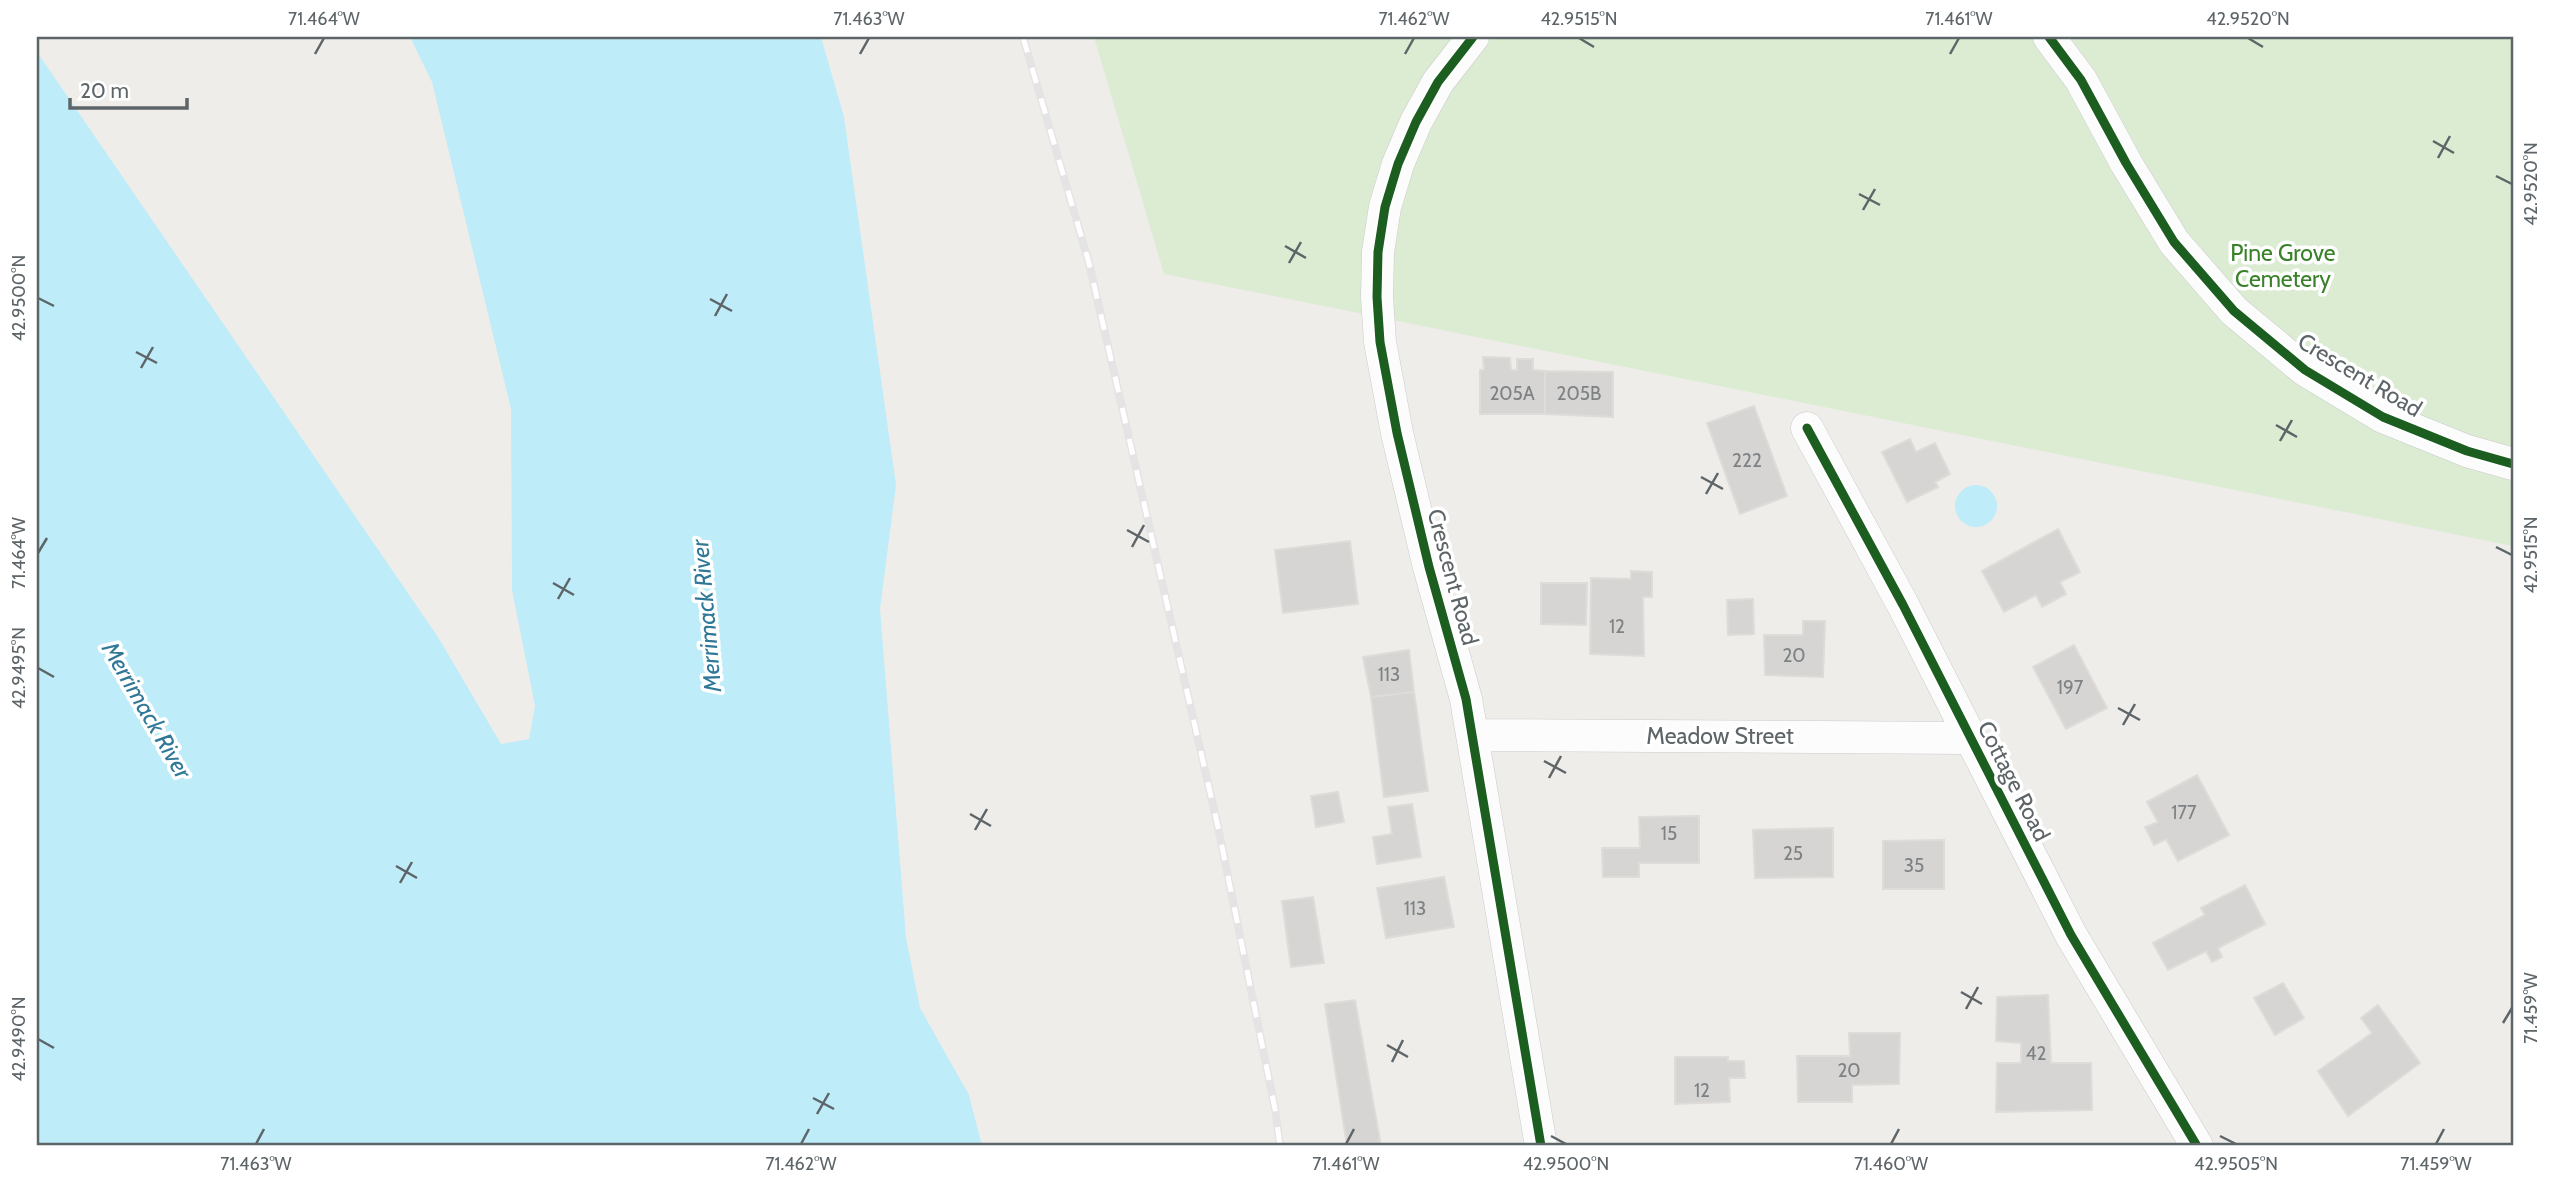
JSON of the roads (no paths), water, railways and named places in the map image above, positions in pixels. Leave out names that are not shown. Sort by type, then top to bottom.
[{"type":"street","name":"Crescent Road","points":[[1474,37],[1438,82],[1416,122],[1398,164],[1385,207],[1378,252],[1377,297],[1380,342],[1397,433],[1429,568],[1466,699],[1541,1146]]},
{"type":"street","name":"Crescent Road","points":[[2049,37],[2081,80],[2126,163],[2174,242],[2234,311],[2305,370],[2383,417],[2467,451],[2513,464]]},
{"type":"street","name":"Cottage Road","points":[[1807,428],[1903,605],[2071,935],[2197,1146]]},
{"type":"street","name":"Meadow Street","points":[[1472,735],[1969,738]]},
{"type":"water","name":"Merrimack River","points":[[410,37],[821,37],[844,117],[896,485],[880,609],[906,938],[920,1008],[969,1095],[982,1146],[37,1146],[37,52],[438,637],[501,744],[529,739],[535,706],[512,590],[511,409],[432,82]]},
{"type":"water","points":[[1976,485],[1991,491],[1997,506],[1991,521],[1976,527],[1961,521],[1955,506],[1961,491]]},
{"type":"railway","points":[[1023,37],[1089,263],[1218,827],[1275,1109],[1280,1146]]},
{"type":"park label","name":"Pine Grove Cemetery","points":[[2283,266]]}]
